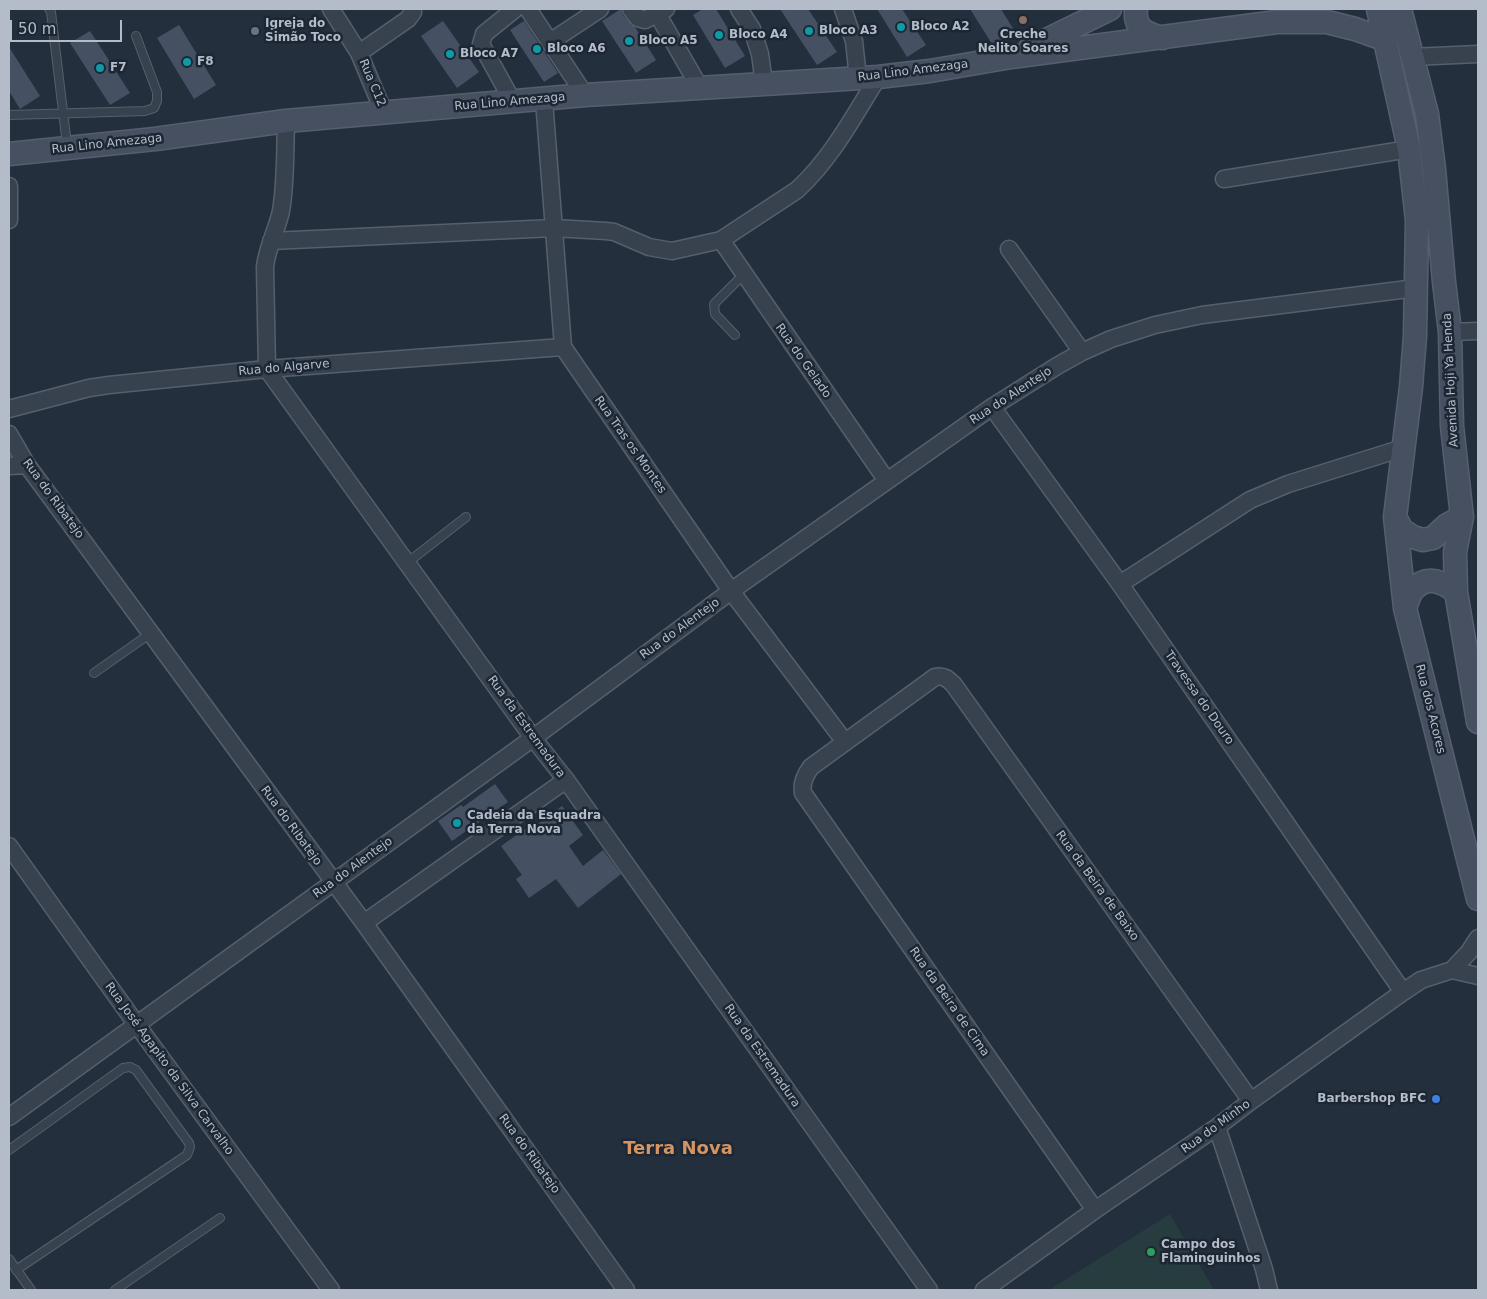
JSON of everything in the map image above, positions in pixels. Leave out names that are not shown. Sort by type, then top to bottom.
[{"type":"main road","name":"Rua Lino Amezaga","points":[[1011,57],[1110,9]]},
{"type":"main road","points":[[1136,9],[1135,18],[1141,29],[1148,34],[1162,38]]},
{"type":"main road","points":[[1378,9],[1409,148],[1417,220],[1411,387],[1395,517],[1402,530],[1413,537],[1424,540],[1433,538],[1447,525],[1462,517]]},
{"type":"main road","name":"Avenida Hoji Ya Henda","points":[[1400,9],[1427,114],[1434,169],[1450,332],[1452,426],[1462,517],[1455,552],[1456,592],[1478,719]]},
{"type":"main road","name":"Rua Lino Amezaga","points":[[9,154],[155,139],[286,121],[586,95],[868,77],[930,71],[1011,57],[1277,22],[1327,22],[1386,40]]},
{"type":"main road","name":"Rua dos Acores","points":[[1395,517],[1404,608],[1478,899]]},
{"type":"main road","points":[[1404,608],[1413,590],[1424,583],[1434,581],[1444,583],[1456,592]]},
{"type":"street","name":"Rua C12","points":[[331,9],[359,53],[384,113]]},
{"type":"street","points":[[513,102],[481,44],[484,34],[515,9]]},
{"type":"street","points":[[528,9],[586,95]]},
{"type":"street","points":[[550,42],[600,9]]},
{"type":"street","points":[[631,9],[638,18],[656,15],[700,88]]},
{"type":"street","points":[[739,9],[752,29],[760,54],[764,84]]},
{"type":"street","points":[[271,241],[554,228],[614,232],[649,247],[672,252],[721,240],[797,190],[808,180],[839,138],[868,77],[842,9]]},
{"type":"street","points":[[359,53],[408,19],[412,11]]},
{"type":"street","points":[[1412,57],[1478,54]]},
{"type":"street","points":[[544,100],[563,346]]},
{"type":"street","points":[[267,369],[264,267],[266,254],[277,226],[283,197],[286,121]]},
{"type":"street","points":[[1224,179],[1409,148]]},
{"type":"street","points":[[9,186],[9,220]]},
{"type":"street","name":"Rua do Gelado","points":[[721,240],[743,275],[887,481]]},
{"type":"street","points":[[1009,249],[1082,352]]},
{"type":"street","name":"Rua do Alentejo","points":[[9,1117],[534,738],[731,591],[992,407],[1082,352],[1111,339],[1155,325],[1202,314],[1416,288]]},
{"type":"street","points":[[1450,332],[1478,331]]},
{"type":"street","name":"Rua do Algarve","points":[[9,409],[89,388],[267,369],[563,346]]},
{"type":"street","name":"Rua Tras os Montes","points":[[563,346],[731,591],[845,742]]},
{"type":"street","name":"Rua da Estremadura","points":[[267,369],[566,780],[929,1290]]},
{"type":"street","name":"Travessa do Douro","points":[[992,407],[1120,584],[1403,992]]},
{"type":"street","name":"Rua do Ribatejo","points":[[9,434],[27,465],[364,924],[626,1290]]},
{"type":"street","points":[[1120,584],[1250,500],[1288,484],[1404,448]]},
{"type":"street","points":[[9,466],[27,465]]},
{"type":"street","name":"Rua da Beira de Baixo","points":[[845,742],[935,677],[941,675],[948,678],[1251,1101]]},
{"type":"street","name":"Rua da Beira de Cima","points":[[845,742],[811,767],[803,780],[803,793],[1095,1210]]},
{"type":"street","points":[[364,924],[566,780]]},
{"type":"street","name":"Rua José Agapito da Silva Carvalho","points":[[9,846],[331,1290]]},
{"type":"street","name":"Rua do Minho","points":[[984,1290],[1095,1210],[1217,1127],[1403,992],[1421,980],[1452,970],[1470,952],[1478,938]]},
{"type":"street","points":[[1452,970],[1478,976]]},
{"type":"street","points":[[1217,1127],[1264,1269],[1269,1290]]},
{"type":"lane","points":[[49,9],[51,12],[67,148]]},
{"type":"lane","points":[[9,116],[145,111],[154,108],[157,101],[156,92],[136,36]]},
{"type":"lane","points":[[735,335],[715,314],[714,304],[743,275]]},
{"type":"lane","points":[[407,563],[466,517]]},
{"type":"lane","points":[[94,673],[150,633]]},
{"type":"lane","points":[[9,1150],[123,1068],[130,1067],[136,1070],[190,1147],[187,1155],[16,1270]]},
{"type":"lane","points":[[115,1290],[220,1218]]},
{"type":"lane","points":[[9,1259],[31,1290]]},
{"type":"green space","name":"Campo dos Flaminguinhos","points":[[1170,1214],[1214,1290],[1049,1290]]},
{"type":"building","name":"Bloco A5","points":[[621,9],[623,15],[635,27],[656,60],[636,73],[602,21]]},
{"type":"building","name":"Bloco A4","points":[[703,9],[716,9],[745,56],[725,68],[693,15]]},
{"type":"building","name":"Bloco A3","points":[[780,9],[808,9],[837,52],[817,65]]},
{"type":"building","name":"Bloco A2","points":[[877,9],[902,9],[926,45],[907,57]]},
{"type":"building","points":[[970,9],[1001,9],[1017,35],[994,47]]},
{"type":"building","name":"Bloco A7","points":[[443,21],[479,72],[457,88],[421,36]]},
{"type":"building","name":"Bloco A6","points":[[524,21],[558,73],[544,82],[510,30]]},
{"type":"building","name":"F8","points":[[179,25],[216,85],[194,99],[157,38]]},
{"type":"building","name":"F7","points":[[90,31],[130,93],[110,105],[70,43]]},
{"type":"building","points":[[9,47],[40,96],[20,109],[9,91]]},
{"type":"building","points":[[495,784],[508,802],[452,841],[438,821],[461,805],[463,807]]},
{"type":"building","points":[[562,806],[583,835],[569,846],[583,866],[603,850],[621,874],[578,908],[556,879],[529,898],[516,879],[522,875],[501,846],[528,827],[530,830]]},
{"type":"place","name":"Creche Nelito Soares","points":[[1023,20]]},
{"type":"place","name":"Bloco A2","points":[[901,27]]},
{"type":"place","name":"Igreja do Simão Toco","points":[[255,31]]},
{"type":"place","name":"Bloco A3","points":[[809,31]]},
{"type":"place","name":"Bloco A4","points":[[719,35]]},
{"type":"place","name":"Bloco A5","points":[[629,41]]},
{"type":"place","name":"Bloco A6","points":[[537,49]]},
{"type":"place","name":"Bloco A7","points":[[450,54]]},
{"type":"place","name":"F8","points":[[187,62]]},
{"type":"place","name":"F7","points":[[100,68]]},
{"type":"place","name":"Cadeia da Esquadra da Terra Nova","points":[[457,823]]},
{"type":"place","name":"Barbershop BFC","points":[[1436,1099]]},
{"type":"place","name":"Campo dos Flaminguinhos","points":[[1151,1252]]},
{"type":"district","name":"Terra Nova","points":[[678,1149]]}]
